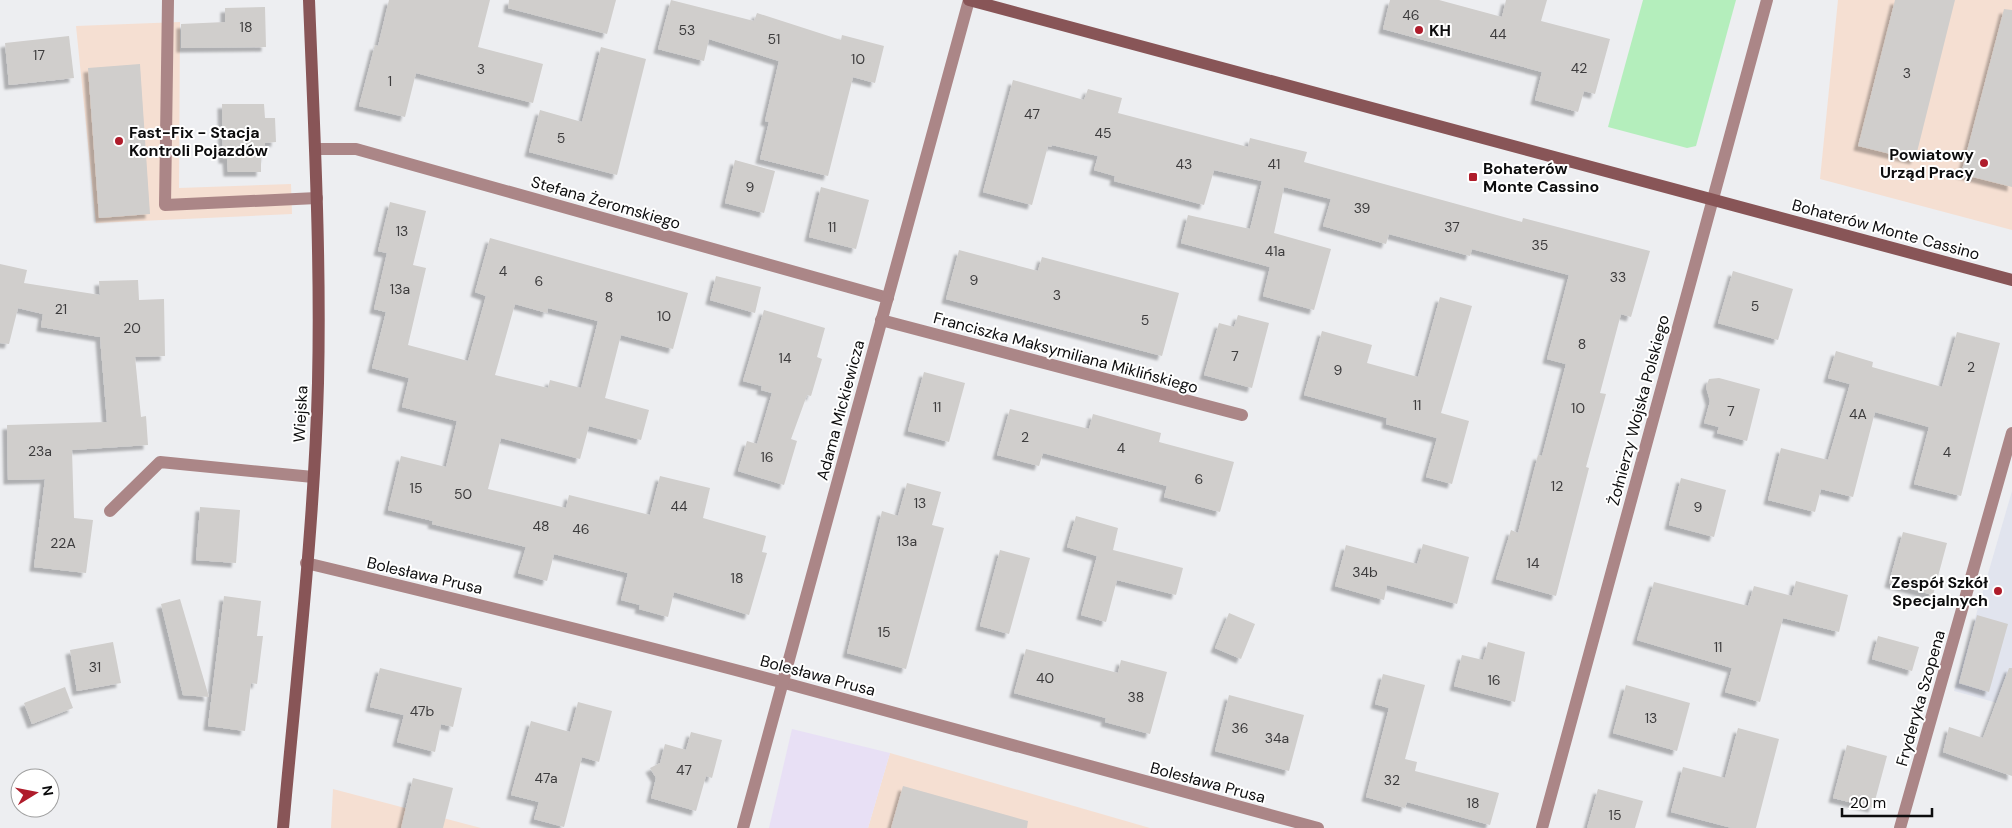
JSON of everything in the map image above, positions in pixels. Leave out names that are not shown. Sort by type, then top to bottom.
[{"type":"street","points":[[168,0],[165,205],[317,198]]},
{"type":"street","name":"Wiejska","points":[[283,828],[313,477],[319,337],[317,198],[308,0]]},
{"type":"street","name":"Bohaterów Monte Cassino","points":[[969,0],[2012,280]]},
{"type":"street","name":"Adama Mickiewicza","points":[[743,828],[969,0]]},
{"type":"street","name":"Żołnierzy Wojska Polskiego","points":[[1542,828],[1767,0]]},
{"type":"street","name":"Stefana Żeromskiego","points":[[315,149],[356,149],[888,298]]},
{"type":"street","name":"Franciszka Maksymiliana Miklińskiego","points":[[881,320],[1242,415]]},
{"type":"street","name":"Fryderyka Szopena","points":[[1900,828],[2012,434]]},
{"type":"street","points":[[110,511],[160,462],[313,477]]},
{"type":"street","name":"Bolesława Prusa","points":[[306,563],[423,590],[783,682],[1161,787],[1318,828]]},
{"type":"shaded area","points":[[1838,0],[2012,0],[2012,230],[1820,179]]},
{"type":"shaded area","points":[[180,22],[179,188],[291,184],[292,214],[96,223],[76,26]]},
{"type":"shaded area","name":"Zespół Szkół Specjalnych","points":[[2012,491],[2012,707],[1954,691]]},
{"type":"shaded area","points":[[792,729],[890,753],[868,828],[769,828]]},
{"type":"shaded area","points":[[890,753],[1150,828],[868,828]]},
{"type":"shaded area","points":[[333,789],[481,828],[331,828]]},
{"type":"green space","points":[[1643,0],[1736,0],[1696,146],[1687,148],[1608,127]]},
{"type":"building","points":[[389,0],[490,0],[478,47],[543,64],[533,103],[416,73],[405,117],[359,106],[375,45],[378,46]]},
{"type":"building","points":[[509,0],[616,0],[607,34],[508,8]]},
{"type":"building","points":[[671,0],[754,21],[757,13],[841,40],[842,35],[884,46],[875,83],[853,77],[828,176],[760,159],[769,122],[765,121],[779,61],[709,39],[704,61],[658,49]]},
{"type":"building","points":[[1390,0],[1439,0],[1502,17],[1506,0],[1547,0],[1541,21],[1610,39],[1595,94],[1584,91],[1578,112],[1535,100],[1542,72],[1383,29]]},
{"type":"building","points":[[1895,0],[1955,0],[1915,160],[1858,146]]},
{"type":"building","points":[[265,7],[266,47],[181,48],[181,24],[225,22],[225,8]]},
{"type":"building","points":[[2004,9],[2012,10],[2012,187],[1961,174]]},
{"type":"building","points":[[69,36],[74,78],[9,85],[5,43]]},
{"type":"building","points":[[601,47],[646,59],[617,175],[529,152],[540,110],[582,122]]},
{"type":"building","name":"Fast-Fix - Stacja Kontroli Pojazdów","points":[[140,64],[150,214],[99,218],[88,68]]},
{"type":"building","points":[[1013,80],[1084,100],[1088,89],[1122,98],[1118,113],[1248,147],[1250,138],[1307,152],[1304,162],[1522,222],[1523,218],[1650,251],[1631,317],[1621,314],[1600,393],[1606,394],[1586,467],[1589,468],[1556,596],[1496,579],[1511,530],[1518,533],[1538,455],[1542,456],[1566,364],[1547,359],[1569,275],[1472,249],[1470,256],[1389,234],[1386,244],[1323,226],[1331,199],[1284,187],[1274,233],[1331,249],[1314,310],[1263,296],[1270,267],[1181,243],[1188,215],[1250,229],[1262,181],[1214,170],[1204,205],[1114,181],[1115,176],[1094,170],[1098,156],[1052,145],[1051,147],[1048,146],[1032,205],[983,192]]},
{"type":"building","points":[[222,104],[264,104],[265,118],[275,118],[276,142],[265,143],[265,158],[261,158],[261,172],[228,172],[227,159],[223,159]]},
{"type":"building","points":[[735,160],[775,171],[764,213],[725,203]]},
{"type":"building","points":[[821,187],[869,200],[856,249],[809,237]]},
{"type":"building","points":[[390,202],[426,211],[413,265],[426,268],[408,345],[468,361],[486,296],[475,292],[490,238],[688,293],[673,349],[621,335],[605,398],[649,410],[641,440],[589,426],[580,459],[501,438],[488,489],[566,508],[569,495],[650,515],[660,476],[710,488],[703,518],[766,536],[762,552],[767,553],[749,615],[674,592],[668,617],[639,609],[640,605],[621,600],[628,573],[554,554],[547,581],[518,573],[526,547],[432,524],[433,521],[388,510],[401,456],[446,467],[457,421],[402,407],[409,378],[372,368],[386,312],[374,309],[387,253],[378,251]],"holes":[[[515,304],[547,313],[548,308],[598,321],[581,388],[550,380],[548,388],[495,375]]]},
{"type":"building","points":[[959,250],[1038,271],[1042,257],[1179,293],[1162,356],[946,299]]},
{"type":"building","points":[[0,264],[27,270],[24,283],[100,295],[99,281],[138,280],[139,300],[164,299],[165,356],[135,357],[141,417],[146,416],[148,445],[72,450],[74,518],[93,520],[86,573],[34,567],[45,479],[8,480],[7,425],[107,422],[100,337],[41,327],[43,314],[18,308],[9,344],[0,343]]},
{"type":"building","points":[[1733,271],[1793,289],[1778,340],[1718,323]]},
{"type":"building","points":[[716,276],[761,287],[755,313],[710,300]]},
{"type":"building","points":[[1440,297],[1472,306],[1441,413],[1469,421],[1452,484],[1426,477],[1437,438],[1386,424],[1387,418],[1304,395],[1322,331],[1372,345],[1367,363],[1418,377]]},
{"type":"building","points":[[764,310],[825,328],[817,357],[822,359],[811,396],[807,395],[791,439],[797,441],[784,485],[738,471],[747,441],[757,444],[772,393],[761,390],[762,386],[743,381]]},
{"type":"building","points":[[1238,315],[1269,323],[1252,388],[1204,375],[1219,323],[1234,327]]},
{"type":"building","points":[[1957,332],[2000,343],[1961,496],[1914,484],[1929,427],[1875,412],[1853,497],[1821,489],[1815,512],[1768,500],[1781,448],[1828,460],[1850,384],[1828,378],[1836,351],[1873,362],[1872,367],[1942,387]]},
{"type":"building","points":[[924,372],[965,383],[949,442],[908,431]]},
{"type":"building","points":[[1719,378],[1760,389],[1747,441],[1717,433],[1719,427],[1704,423],[1710,401],[1706,387],[1709,379]]},
{"type":"building","points":[[1010,409],[1089,429],[1093,414],[1161,433],[1159,442],[1234,462],[1220,512],[1164,497],[1167,486],[1043,453],[1039,466],[997,455]]},
{"type":"building","points":[[1681,478],[1726,490],[1714,537],[1669,525]]},
{"type":"building","points":[[907,483],[941,492],[932,525],[944,528],[906,669],[847,653],[882,511],[898,516]]},
{"type":"building","points":[[200,507],[240,510],[236,563],[196,560]]},
{"type":"building","points":[[1076,516],[1118,528],[1113,550],[1183,568],[1176,595],[1117,580],[1106,622],[1081,615],[1097,556],[1067,547]]},
{"type":"building","points":[[1903,532],[1947,543],[1933,595],[1889,583]]},
{"type":"building","points":[[1423,544],[1469,557],[1457,604],[1387,585],[1384,600],[1335,586],[1346,545],[1417,564]]},
{"type":"building","points":[[1000,550],[1030,558],[1009,634],[980,626]]},
{"type":"building","points":[[1796,581],[1848,595],[1839,632],[1783,618],[1760,702],[1725,692],[1732,668],[1637,640],[1654,582],[1748,606],[1754,586],[1792,596]]},
{"type":"building","points":[[224,596],[261,601],[257,636],[263,636],[257,684],[251,683],[245,731],[208,726]]},
{"type":"building","points":[[180,599],[209,697],[183,695],[161,604]]},
{"type":"building","points":[[1229,613],[1255,624],[1241,659],[1215,648]]},
{"type":"building","points":[[1977,615],[2008,624],[1989,692],[1959,683]]},
{"type":"building","points":[[1878,636],[1919,647],[1912,671],[1872,659]]},
{"type":"building","points":[[113,642],[121,683],[77,691],[70,650]]},
{"type":"building","points":[[1488,642],[1525,652],[1515,702],[1454,686],[1462,655],[1483,660]]},
{"type":"building","points":[[1026,649],[1118,673],[1121,660],[1167,672],[1150,734],[1105,722],[1106,718],[1014,693]]},
{"type":"building","points":[[380,668],[462,688],[453,727],[441,724],[435,752],[397,742],[404,715],[370,707]]},
{"type":"building","points":[[2009,668],[2012,668],[2012,776],[1943,752],[1949,727],[1983,738]]},
{"type":"building","points":[[1383,674],[1425,685],[1405,759],[1417,762],[1415,771],[1499,793],[1490,825],[1407,802],[1405,808],[1366,797],[1389,708],[1375,704]]},
{"type":"building","points":[[1626,685],[1690,703],[1677,751],[1613,733]]},
{"type":"building","points":[[65,687],[73,708],[32,724],[24,703]]},
{"type":"building","points":[[1229,695],[1304,715],[1289,771],[1215,751]]},
{"type":"building","points":[[578,702],[612,711],[599,762],[582,757],[564,827],[534,819],[539,802],[511,795],[531,721],[570,732]]},
{"type":"building","points":[[1738,728],[1779,739],[1756,828],[1732,828],[1671,812],[1683,767],[1725,778]]},
{"type":"building","points":[[691,732],[722,740],[712,778],[706,776],[696,811],[651,798],[656,778],[650,768],[660,763],[665,744],[686,750]]},
{"type":"building","points":[[1847,745],[1887,756],[1873,808],[1833,798]]},
{"type":"building","points":[[413,778],[453,788],[443,828],[401,828]]},
{"type":"building","points":[[903,786],[1028,821],[1027,828],[891,828]]},
{"type":"building","points":[[1598,789],[1643,801],[1635,828],[1587,828]]},
{"type":"place","name":"KH","points":[[1419,30]]},
{"type":"place","name":"Fast-Fix - Stacja Kontroli Pojazdów","points":[[119,141]]},
{"type":"place","name":"Powiatowy Urząd Pracy","points":[[1984,163]]},
{"type":"place","name":"Bohaterów Monte Cassino","points":[[1473,177]]},
{"type":"place","name":"Zespół Szkół Specjalnych","points":[[1998,591]]}]
